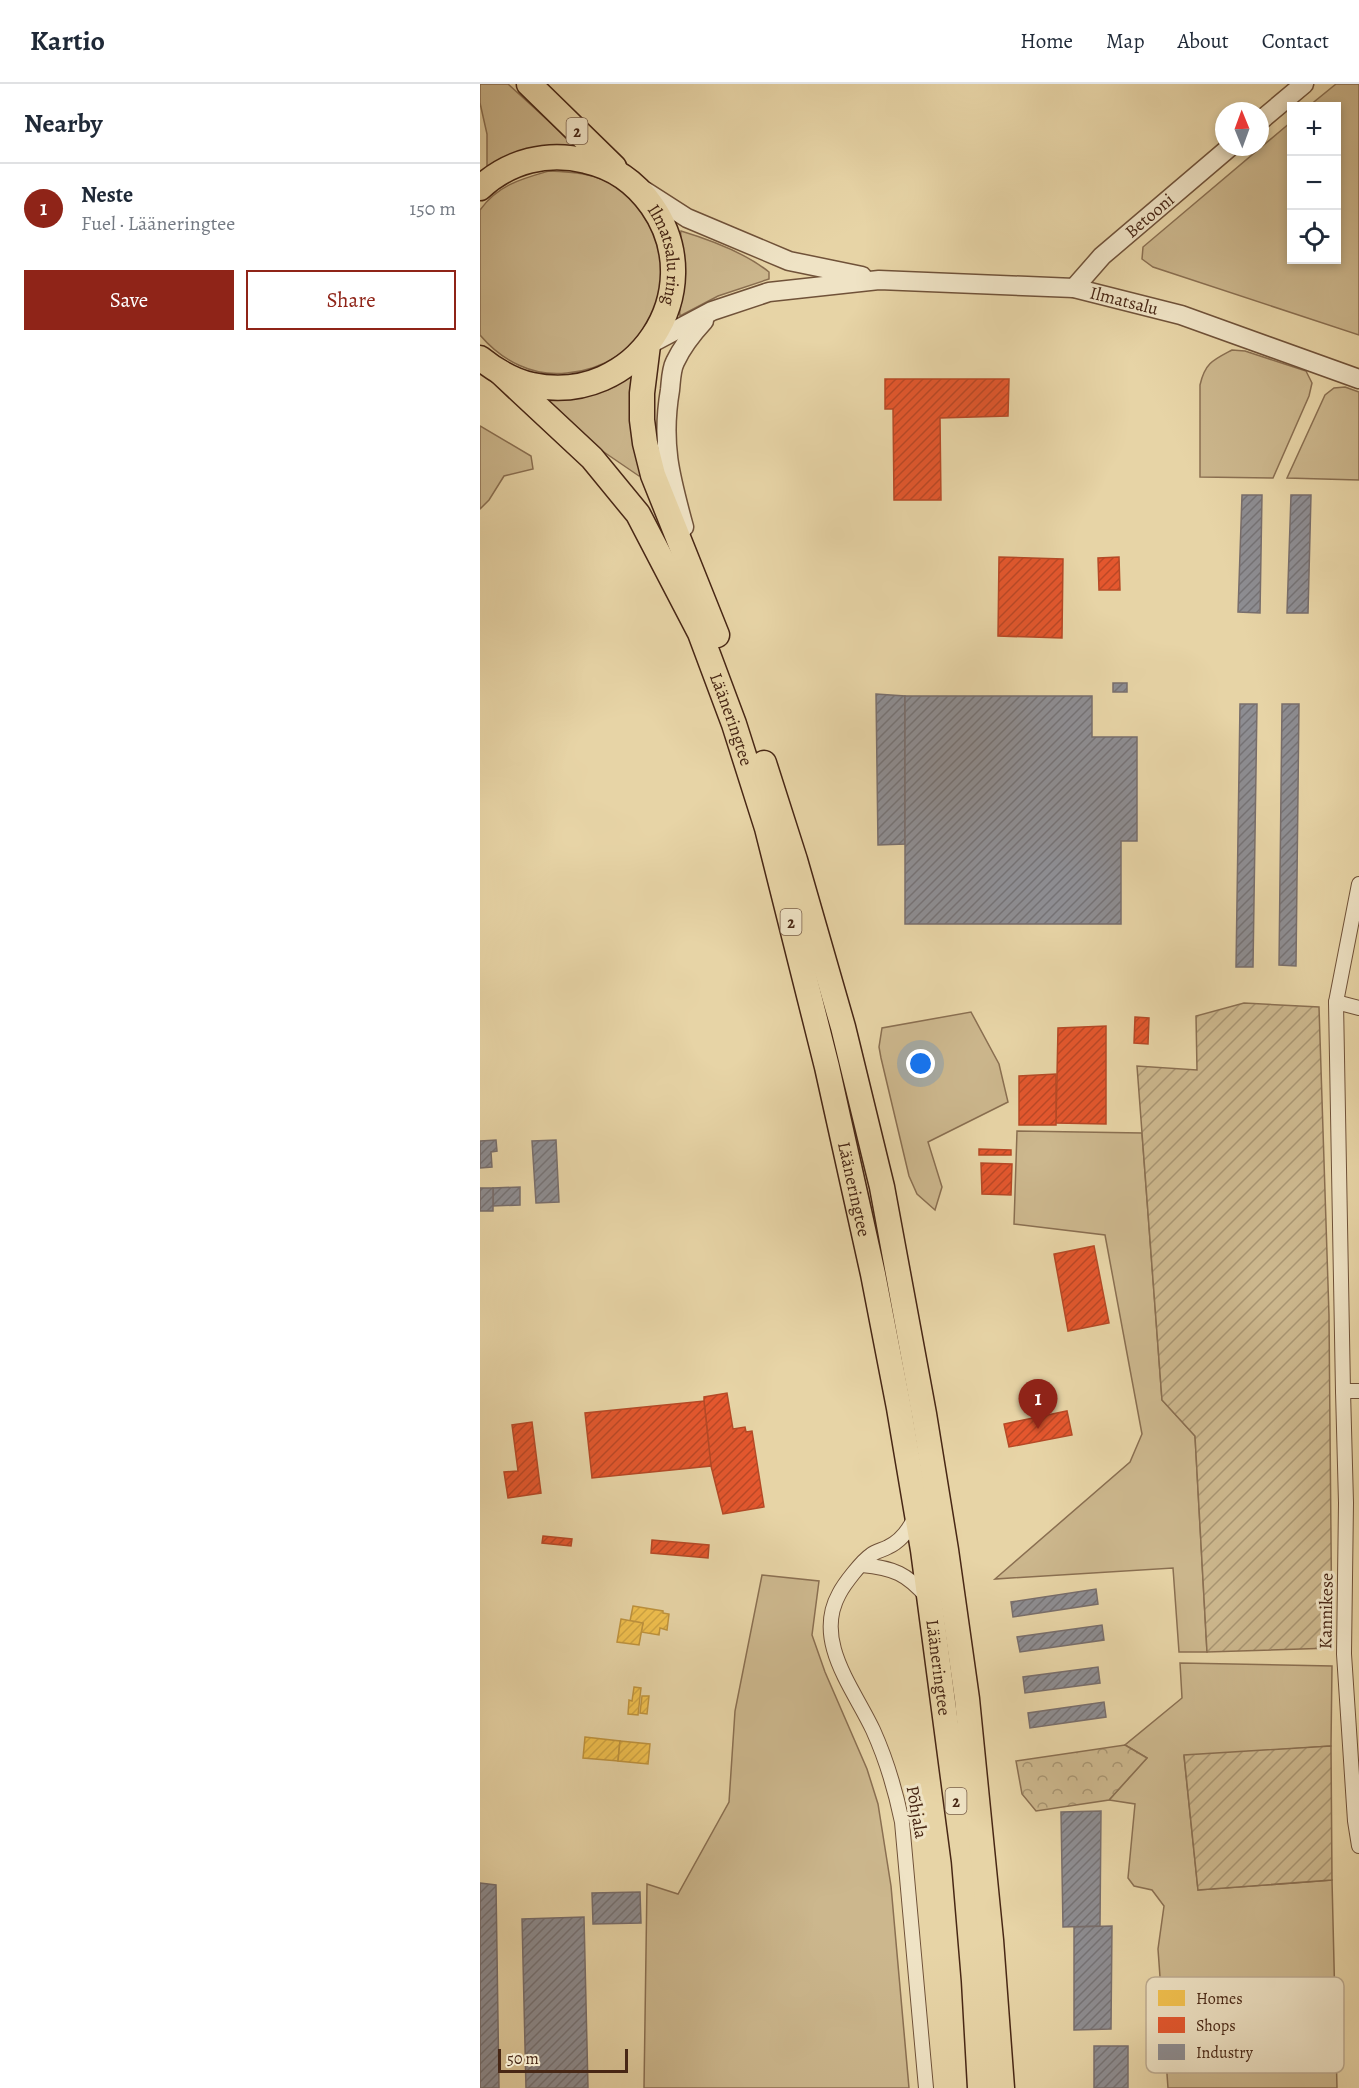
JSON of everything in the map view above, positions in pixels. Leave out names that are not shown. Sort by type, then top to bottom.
[{"type":"highway","name":"2","points":[[529,84],[624,177]]},
{"type":"highway","name":"Ilmatsalu ring","points":[[480,188],[490,178],[515,164],[543,158],[572,157],[599,164],[624,177],[645,195],[660,218],[670,243],[674,270],[671,297],[663,322],[648,345],[624,367],[596,382],[564,388],[531,385],[501,373],[480,358]]},
{"type":"highway","name":"Lääneringtee","points":[[648,345],[642,393],[642,420],[653,475],[751,723],[795,860],[843,1028],[882,1187],[924,1414],[966,1687],[991,1930],[1002,2088]]},
{"type":"highway","name":"Lääneringtee","points":[[501,373],[592,458],[638,514],[700,633],[734,724],[767,828],[827,1067],[873,1274],[899,1408],[930,1600],[964,1861],[980,2088]]},
{"type":"street","points":[[1269,113],[1304,84]]},
{"type":"street","name":"Betooni","points":[[1074,288],[1102,256],[1219,156]]},
{"type":"street","name":"Ilmatsalu","points":[[624,177],[687,218],[744,244],[789,261],[879,280]]},
{"type":"street","name":"Ilmatsalu","points":[[648,345],[712,311],[769,292],[879,280],[1074,288],[1181,315],[1359,379]]},
{"type":"street","points":[[712,311],[687,339],[674,365],[665,429],[671,481],[719,640]]},
{"type":"street","name":"Kannikese","points":[[1359,884],[1336,1002],[1346,1503],[1344,1654],[1355,1821],[1359,1846]]},
{"type":"street","points":[[1336,1002],[1359,1008]]},
{"type":"street","points":[[1343,1391],[1359,1391]]},
{"type":"street","name":"Põhjala","points":[[917,1515],[908,1531],[890,1546],[871,1555],[848,1580],[837,1596],[830,1619],[831,1644],[842,1671],[872,1729],[894,1783],[902,1822],[926,2088]]},
{"type":"street","points":[[862,1565],[898,1572],[912,1580],[930,1600]]},
{"type":"green space","points":[[480,84],[508,84],[574,144],[574,147],[487,169],[487,134],[480,103]]},
{"type":"green space","points":[[1336,84],[1359,84],[1359,335],[1153,267],[1142,259],[1143,247],[1251,156],[1269,156],[1269,141],[1287,125],[1287,264],[1341,264],[1341,102],[1314,102]]},
{"type":"green space","points":[[549,171],[591,176],[615,186],[625,194],[648,223],[658,248],[662,274],[659,298],[650,321],[636,340],[617,356],[594,367],[554,374],[530,370],[508,360],[480,335],[480,210],[494,194],[502,189],[520,180]]},
{"type":"green space","points":[[681,231],[749,258],[769,272],[769,279],[718,296],[680,316],[685,278]]},
{"type":"green space","points":[[1232,350],[1245,351],[1306,371],[1312,383],[1309,396],[1273,478],[1200,477],[1200,385],[1207,367]]},
{"type":"green space","points":[[632,377],[632,414],[641,475],[639,476],[598,448],[545,398],[612,386]]},
{"type":"green space","points":[[1345,387],[1359,392],[1359,480],[1287,478],[1325,395],[1334,388]]},
{"type":"green space","points":[[480,426],[531,456],[533,469],[504,476],[489,500],[480,509]]},
{"type":"green space","points":[[1244,1003],[1319,1007],[1329,1315],[1332,1648],[1207,1652],[1195,1436],[1162,1400],[1137,1066],[1197,1070],[1196,1016]]},
{"type":"green space","points":[[971,1012],[999,1064],[1008,1102],[928,1142],[942,1187],[935,1210],[917,1194],[909,1176],[881,1058],[879,1047],[882,1028]]},
{"type":"green space","points":[[1017,1131],[1142,1133],[1162,1400],[1195,1436],[1207,1652],[1179,1652],[1173,1568],[995,1579],[1130,1462],[1142,1434],[1105,1235],[1014,1224]]},
{"type":"green space","points":[[762,1575],[819,1581],[812,1635],[825,1672],[867,1769],[878,1804],[891,1886],[909,2088],[644,2088],[647,1884],[678,1894],[729,1802],[735,1711]]},
{"type":"green space","points":[[1180,1663],[1332,1666],[1331,1746],[1184,1756],[1198,1890],[1332,1880],[1334,1977],[1160,1977],[1158,1949],[1164,1906],[1152,1890],[1134,1886],[1128,1878],[1135,1804],[1109,1800],[1147,1758],[1125,1745],[1182,1698]]},
{"type":"green space","points":[[1125,1745],[1147,1758],[1109,1800],[1036,1811],[1022,1794],[1016,1761]]},
{"type":"green space","points":[[1331,1746],[1332,1880],[1198,1890],[1184,1755]]},
{"type":"green space","points":[[1167,2073],[1337,2073],[1337,2088],[1168,2088]]},
{"type":"building: Homes","points":[[633,1606],[669,1614],[667,1630],[660,1628],[659,1635],[641,1632],[643,1623],[630,1621]]},
{"type":"building: Homes","points":[[621,1619],[643,1623],[639,1645],[617,1642]]},
{"type":"building: Homes","points":[[634,1687],[641,1688],[638,1715],[628,1714],[629,1700],[632,1701]]},
{"type":"building: Homes","points":[[642,1696],[649,1696],[647,1714],[640,1713]]},
{"type":"building: Homes","points":[[585,1737],[620,1741],[618,1761],[583,1758]]},
{"type":"building: Homes","points":[[620,1741],[650,1744],[648,1764],[618,1761]]},
{"type":"building: Shops","points":[[885,379],[1009,379],[1008,416],[940,418],[941,500],[894,500],[893,409],[885,409]]},
{"type":"building: Shops","points":[[999,557],[1063,559],[1062,638],[998,636]]},
{"type":"building: Shops","points":[[1119,557],[1120,590],[1099,590],[1098,558]]},
{"type":"building: Shops","points":[[1135,1017],[1149,1018],[1148,1044],[1134,1043]]},
{"type":"building: Shops","points":[[1106,1026],[1106,1124],[1056,1123],[1058,1028]]},
{"type":"building: Shops","points":[[1056,1074],[1056,1125],[1019,1125],[1019,1076]]},
{"type":"building: Shops","points":[[979,1149],[1011,1150],[1011,1155],[979,1155]]},
{"type":"building: Shops","points":[[981,1163],[1012,1164],[1011,1195],[982,1194]]},
{"type":"building: Shops","points":[[1094,1246],[1109,1323],[1068,1331],[1054,1254]]},
{"type":"building: Shops","points":[[727,1393],[733,1429],[745,1427],[746,1432],[752,1431],[764,1507],[723,1514],[711,1466],[704,1397]]},
{"type":"building: Shops","points":[[704,1401],[711,1466],[592,1478],[585,1413]]},
{"type":"building: Shops","points":[[1067,1411],[1072,1435],[1009,1447],[1004,1424]]},
{"type":"building: Shops","points":[[532,1422],[541,1493],[508,1498],[504,1472],[518,1471],[512,1425]]},
{"type":"building: Shops","points":[[543,1536],[572,1539],[571,1546],[542,1543]]},
{"type":"building: Shops","points":[[652,1540],[709,1545],[708,1558],[651,1553]]},
{"type":"building: Industry","points":[[1242,495],[1262,495],[1260,613],[1238,612]]},
{"type":"building: Industry","points":[[1291,495],[1311,495],[1308,613],[1287,613]]},
{"type":"building: Industry","points":[[1113,683],[1127,683],[1127,692],[1113,692]]},
{"type":"building: Industry","points":[[876,694],[905,696],[905,844],[878,845]]},
{"type":"building: Industry","points":[[905,696],[1092,696],[1092,737],[1137,737],[1137,841],[1121,841],[1121,924],[905,924]]},
{"type":"building: Industry","points":[[1240,704],[1257,704],[1253,967],[1236,967]]},
{"type":"building: Industry","points":[[1282,704],[1299,704],[1296,966],[1279,965]]},
{"type":"building: Industry","points":[[496,1140],[497,1151],[491,1152],[492,1167],[480,1168],[480,1141]]},
{"type":"building: Industry","points":[[556,1140],[559,1202],[536,1203],[532,1141]]},
{"type":"building: Industry","points":[[520,1187],[520,1205],[493,1206],[493,1188]]},
{"type":"building: Industry","points":[[480,1188],[493,1188],[493,1211],[480,1211]]},
{"type":"building: Industry","points":[[1096,1589],[1098,1604],[1013,1617],[1011,1602]]},
{"type":"building: Industry","points":[[1102,1625],[1104,1640],[1020,1652],[1017,1637]]},
{"type":"building: Industry","points":[[1098,1667],[1100,1683],[1025,1693],[1023,1677]]},
{"type":"building: Industry","points":[[1104,1702],[1106,1717],[1030,1728],[1028,1713]]},
{"type":"building: Industry","points":[[1101,1811],[1100,1926],[1063,1927],[1061,1812]]},
{"type":"building: Industry","points":[[480,1883],[496,1885],[499,2088],[480,2088]]},
{"type":"building: Industry","points":[[640,1892],[641,1923],[593,1924],[592,1893]]},
{"type":"building: Industry","points":[[584,1917],[588,2088],[526,2088],[522,1919]]},
{"type":"building: Industry","points":[[1112,1926],[1111,2029],[1074,2030],[1074,1927]]},
{"type":"building: Industry","points":[[1094,2046],[1128,2046],[1128,2088],[1094,2088]]},
{"type":"place","name":"Neste","points":[[1038,1429]]}]
